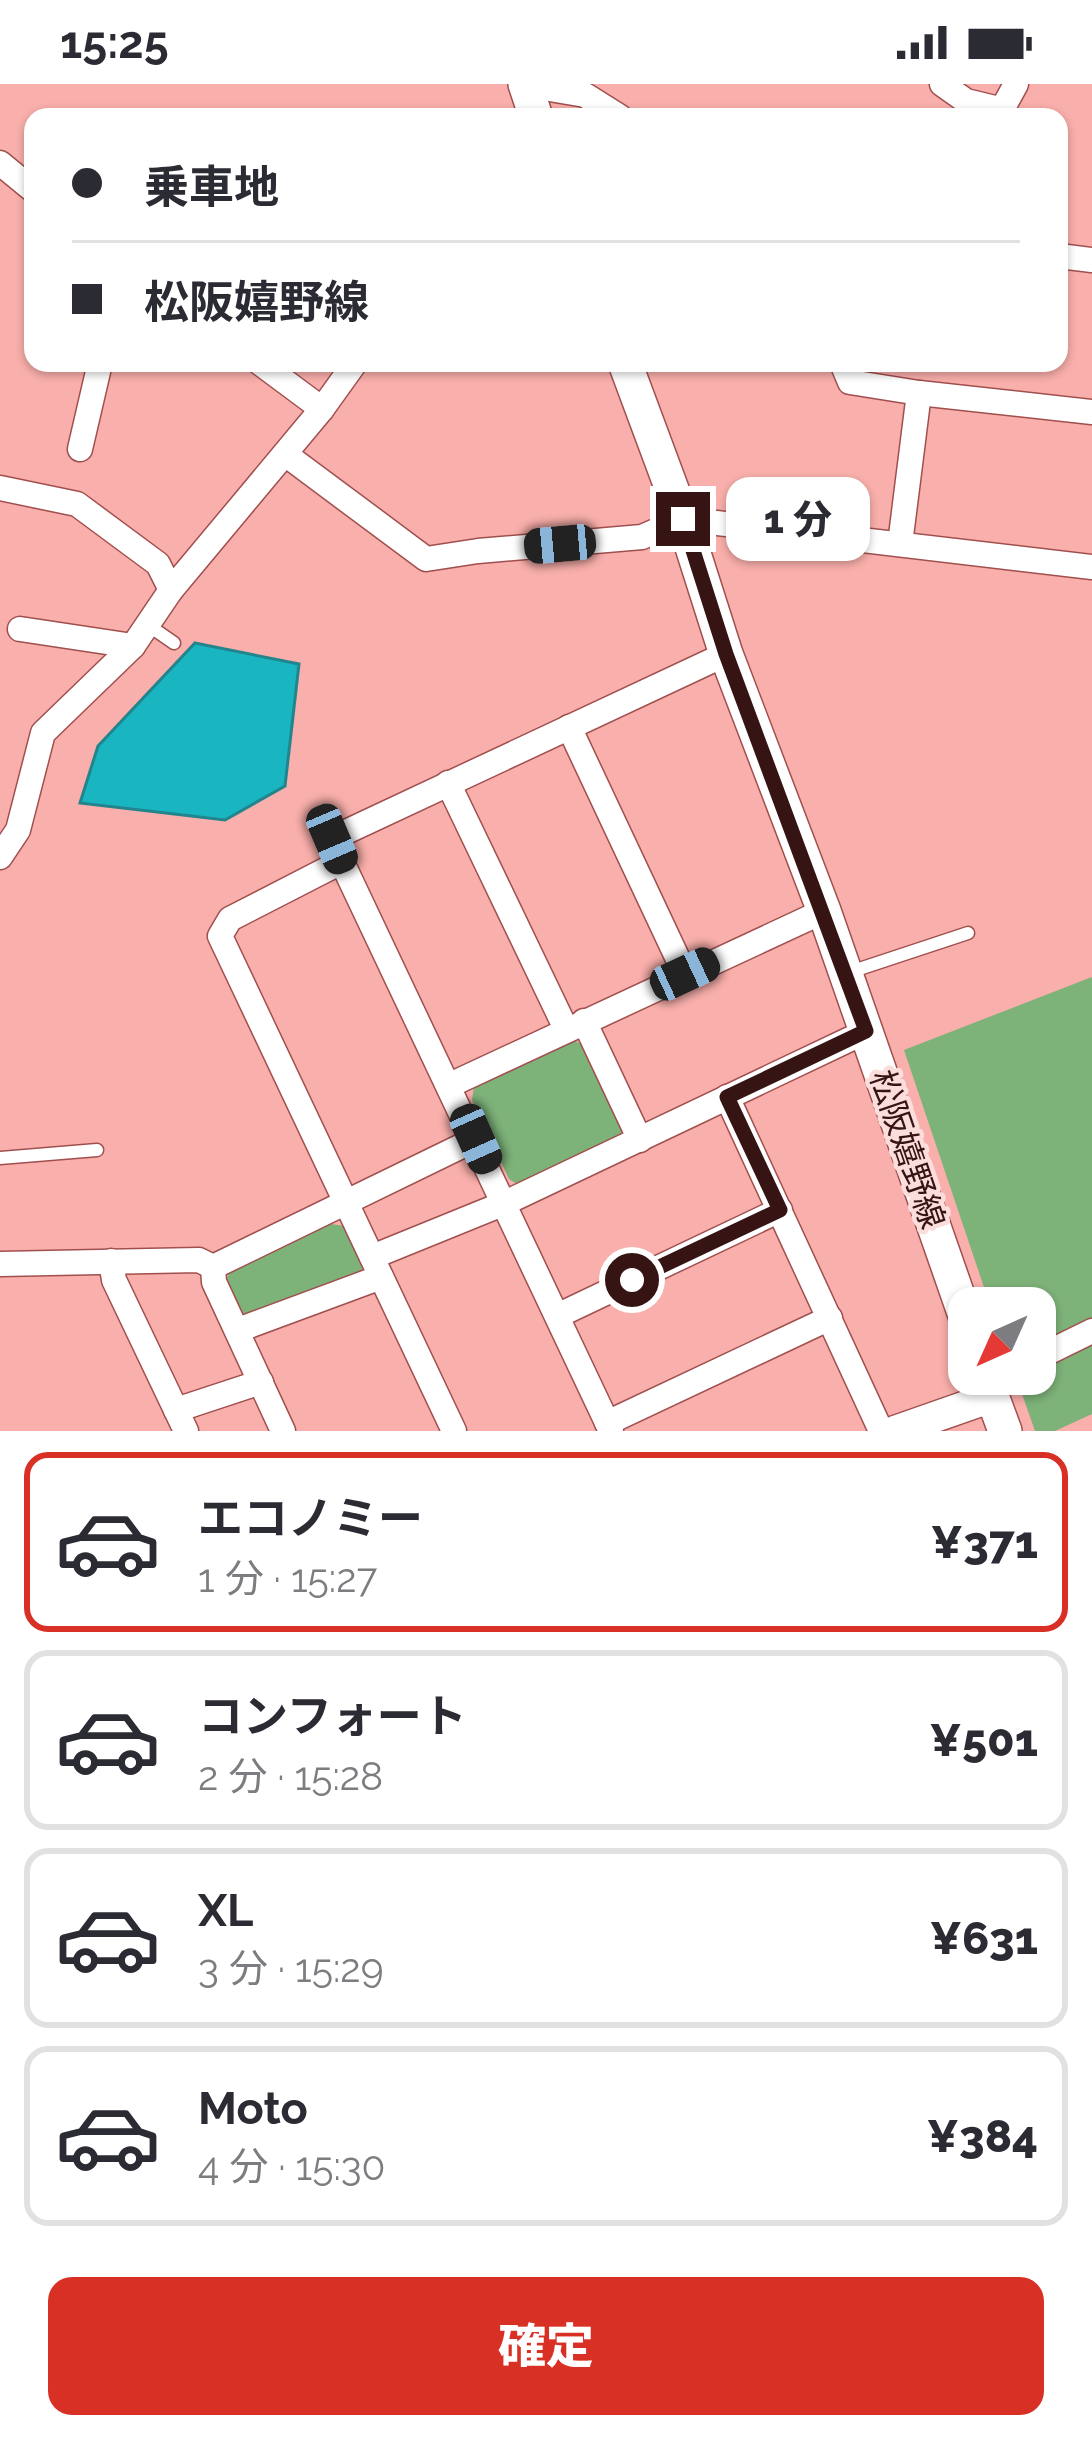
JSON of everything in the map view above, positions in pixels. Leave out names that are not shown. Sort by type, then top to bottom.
[{"type":"main road","name":"松阪嬉野線","points":[[629,372],[955,1287]]},
{"type":"main road","points":[[995,1395],[1005,1431]]},
{"type":"street","points":[[942,84],[985,108]]},
{"type":"street","points":[[526,85],[585,95],[606,108]]},
{"type":"street","points":[[0,163],[24,183]]},
{"type":"street","points":[[80,449],[98,372]]},
{"type":"street","points":[[272,372],[322,409]]},
{"type":"street","points":[[0,857],[43,734],[140,636],[171,590],[349,372]]},
{"type":"street","points":[[846,372],[850,382],[1092,412]]},
{"type":"street","points":[[900,544],[919,393]]},
{"type":"street","points":[[285,454],[426,560],[478,550],[642,537],[683,519],[1092,567]]},
{"type":"street","points":[[0,488],[77,503],[158,564],[171,590]]},
{"type":"street","points":[[20,629],[140,636]]},
{"type":"street","points":[[726,654],[332,839],[609,1427],[830,1318]]},
{"type":"street","points":[[569,727],[685,974]]},
{"type":"street","points":[[448,783],[640,1140]]},
{"type":"street","points":[[341,862],[230,919],[220,936],[454,1431]]},
{"type":"street","points":[[451,1085],[824,910]]},
{"type":"street","points":[[238,1330],[866,1031]]},
{"type":"street","points":[[727,1097],[881,1431]]},
{"type":"street","points":[[213,1267],[476,1139]]},
{"type":"street","points":[[557,1316],[780,1210]]},
{"type":"street","points":[[0,1264],[199,1259],[213,1267]]},
{"type":"street","points":[[111,1261],[114,1280],[181,1421],[261,1382]]},
{"type":"street","points":[[213,1267],[214,1282],[283,1431]]},
{"type":"street","points":[[1056,1348],[1092,1330]]},
{"type":"street","points":[[895,1431],[966,1395]]},
{"type":"lane","points":[[140,636],[174,643]]},
{"type":"lane","points":[[846,973],[968,933]]},
{"type":"lane","points":[[0,1157],[98,1150]]},
{"type":"green space","points":[[1092,977],[1092,1414],[1055,1431],[1035,1431],[1022,1395],[1056,1395],[1056,1287],[984,1287],[904,1050]]},
{"type":"green space","points":[[573,1039],[585,1047],[624,1129],[615,1142],[520,1186],[509,1179],[472,1100],[474,1087]]},
{"type":"green space","points":[[331,1224],[344,1226],[363,1266],[360,1278],[249,1319],[239,1314],[226,1280],[231,1270]]},
{"type":"water","points":[[195,643],[299,664],[285,786],[225,820],[80,803],[98,746]]},
{"type":"route","points":[[632,1280],[780,1210],[727,1097],[866,1031],[726,654],[683,519]]}]
